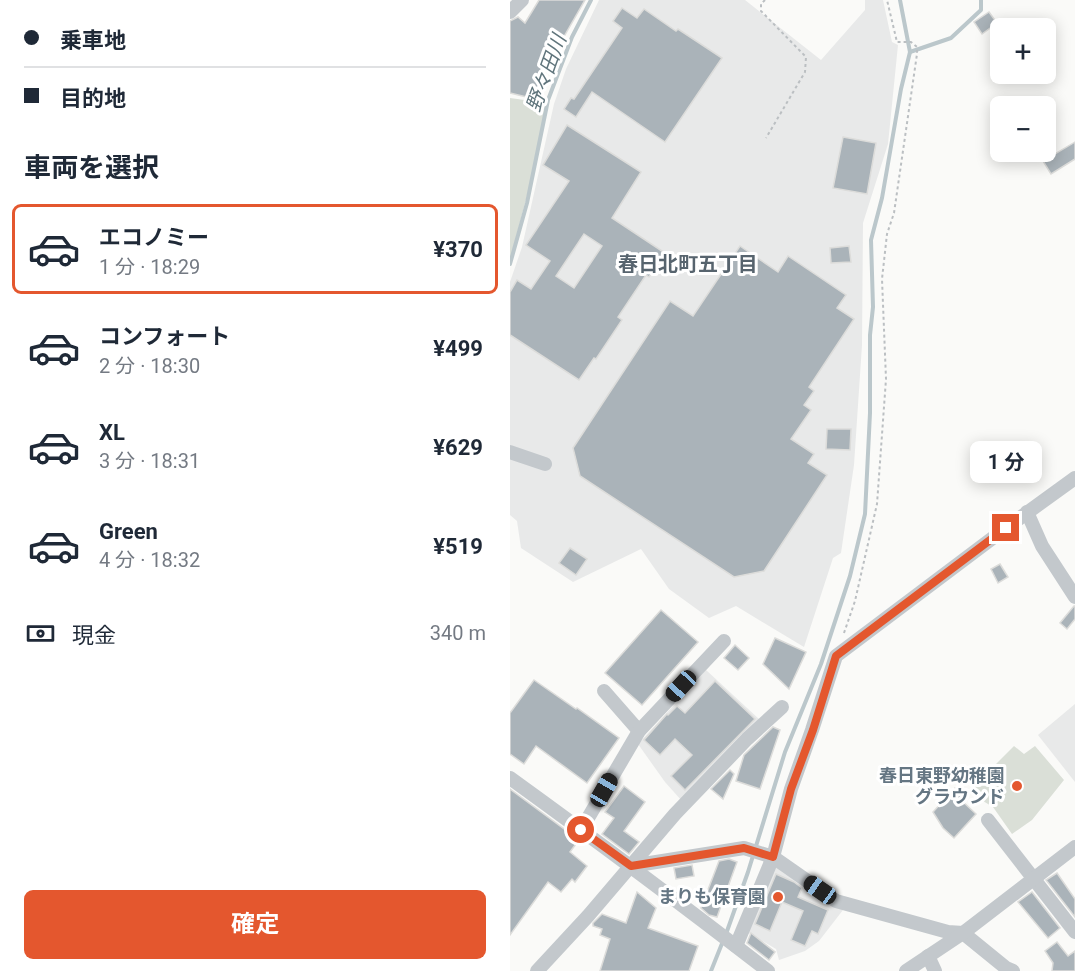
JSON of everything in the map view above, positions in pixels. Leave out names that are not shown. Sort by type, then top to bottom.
[{"type":"street","points":[[510,12],[522,0]]},
{"type":"street","points":[[510,452],[545,464]]},
{"type":"street","points":[[734,944],[770,856],[836,656],[1075,478]]},
{"type":"street","points":[[1028,512],[1042,546],[1075,597]]},
{"type":"street","points":[[581,830],[639,731],[724,641]]},
{"type":"street","points":[[604,691],[639,731]]},
{"type":"street","points":[[537,971],[588,916],[675,814],[747,739],[782,707]]},
{"type":"street","points":[[510,778],[631,866],[768,971]]},
{"type":"street","points":[[988,820],[1075,932]]},
{"type":"street","points":[[631,866],[744,848],[770,856],[836,901],[948,932],[963,933],[1006,969],[1013,971]]},
{"type":"street","points":[[906,971],[963,933],[1075,848]]},
{"type":"street","points":[[1059,860],[1075,859]]},
{"type":"street","points":[[928,956],[935,971]]},
{"type":"path","points":[[765,0],[761,4],[761,11],[806,57],[805,72],[766,138]]},
{"type":"path","points":[[844,634],[855,602],[877,504],[886,379],[882,279],[886,234],[894,213],[917,54],[917,47],[911,42],[897,42],[887,0]]},
{"type":"shaded area","points":[[599,0],[745,0],[821,60],[865,10],[865,0],[883,0],[892,42],[898,45],[888,144],[863,223],[862,345],[854,465],[841,553],[833,558],[804,647],[736,606],[709,618],[669,589],[641,549],[573,582],[521,548],[517,521],[510,515],[510,282],[522,247],[554,104],[566,69]]},
{"type":"shaded area","points":[[510,98],[546,103],[530,184],[510,260]]},
{"type":"shaded area","points":[[706,670],[760,720],[682,801],[665,782],[638,744]]},
{"type":"shaded area","points":[[1075,704],[1075,782],[1038,735]]},
{"type":"shaded area","name":"春日東野幼稚園 グラウンド","points":[[1014,746],[1024,754],[1035,746],[1064,780],[1032,820],[1012,834],[993,807],[968,792]]},
{"type":"shaded area","points":[[775,866],[843,910],[819,941],[805,951],[779,960],[776,949],[745,931]]},
{"type":"building","points":[[539,0],[585,0],[562,40],[555,36],[539,100],[510,93],[510,21],[518,17],[525,23]]},
{"type":"building","points":[[622,8],[637,18],[644,9],[722,58],[665,142],[592,92],[576,117],[564,109],[571,98],[574,99],[622,28],[613,21]]},
{"type":"building","points":[[989,12],[993,18],[990,18],[990,28],[982,34],[974,22]]},
{"type":"building","points":[[567,125],[641,172],[612,218],[665,253],[649,277],[646,275],[618,317],[622,320],[579,380],[510,335],[510,292],[517,280],[531,289],[550,261],[526,245],[569,181],[543,165]],"holes":[[[584,234],[602,246],[574,288],[556,276]]]},
{"type":"building","points":[[843,137],[876,143],[867,194],[833,188]]},
{"type":"building","points":[[1075,142],[1075,159],[1051,174],[1044,162],[1056,162],[1056,153]]},
{"type":"building","points":[[740,246],[778,272],[788,256],[846,295],[837,308],[854,319],[809,387],[814,391],[804,405],[811,410],[791,439],[814,454],[808,463],[827,475],[764,571],[734,577],[580,476],[573,448],[670,301],[693,316]]},
{"type":"building","points":[[849,246],[851,262],[831,263],[830,248]]},
{"type":"building","points":[[827,429],[851,429],[850,450],[826,449]]},
{"type":"building","points":[[570,548],[587,559],[576,575],[559,563]]},
{"type":"building","points":[[1000,564],[1008,577],[998,583],[991,569]]},
{"type":"building","points":[[1074,606],[1075,619],[1067,629],[1060,623]]},
{"type":"building","points":[[661,610],[698,642],[642,705],[605,673]]},
{"type":"building","points":[[775,638],[806,652],[789,689],[763,664]]},
{"type":"building","points":[[735,645],[749,658],[738,670],[724,658]]},
{"type":"building","points":[[534,680],[619,738],[587,783],[536,746],[524,764],[510,754],[510,713]]},
{"type":"building","points":[[715,681],[755,719],[685,790],[671,776],[692,755],[675,739],[660,755],[644,740],[677,706],[685,713]]},
{"type":"building","points":[[773,727],[780,730],[760,789],[736,781],[744,755]]},
{"type":"building","points":[[730,770],[734,774],[723,799],[711,789]]},
{"type":"building","points":[[624,786],[645,802],[624,831],[639,842],[629,854],[602,834],[614,818],[605,812]]},
{"type":"building","points":[[955,788],[964,796],[961,800],[976,814],[954,838],[943,828],[933,812]]},
{"type":"building","points":[[510,789],[579,840],[570,852],[587,866],[575,882],[572,879],[561,892],[548,882],[510,935]]},
{"type":"building","points":[[729,859],[737,862],[717,917],[709,915],[701,908],[719,861]]},
{"type":"building","points":[[692,865],[694,876],[676,879],[674,868]]},
{"type":"building","points":[[1057,873],[1075,899],[1075,917],[1046,880]]},
{"type":"building","points":[[776,874],[802,888],[798,897],[828,910],[818,934],[812,931],[805,946],[791,940],[803,911],[782,902],[770,931],[755,924]]},
{"type":"building","points":[[637,892],[656,908],[648,928],[698,946],[689,971],[600,971],[610,939],[600,935],[602,929],[593,926],[593,923],[602,914],[626,923]]},
{"type":"building","points":[[1032,892],[1060,928],[1048,938],[1018,902]]},
{"type":"building","points":[[751,933],[775,952],[769,960],[747,943]]},
{"type":"building","points":[[1057,942],[1068,956],[1075,951],[1075,971],[1052,971],[1053,963],[1045,951]]},
{"type":"waterway","name":"野々田川","points":[[510,264],[527,203],[548,100],[572,37],[591,0]]},
{"type":"waterway","points":[[726,934],[748,872],[785,752],[821,664],[850,576],[865,514],[870,413],[870,335],[873,307],[871,240],[882,198],[901,89],[910,52],[900,0]]},
{"type":"waterway","points":[[910,52],[951,38],[981,10],[981,0]]},
{"type":"waterway","points":[[711,971],[723,941]]},
{"type":"place","name":"春日東野幼稚園 グラウンド","points":[[1017,786]]},
{"type":"place","name":"まりも保育園","points":[[778,897]]},
{"type":"district","name":"春日北町五丁目","points":[[688,264]]},
{"type":"route","points":[[581,830],[631,866],[744,848],[773,857],[791,789],[813,730],[836,656],[1006,528]]}]
